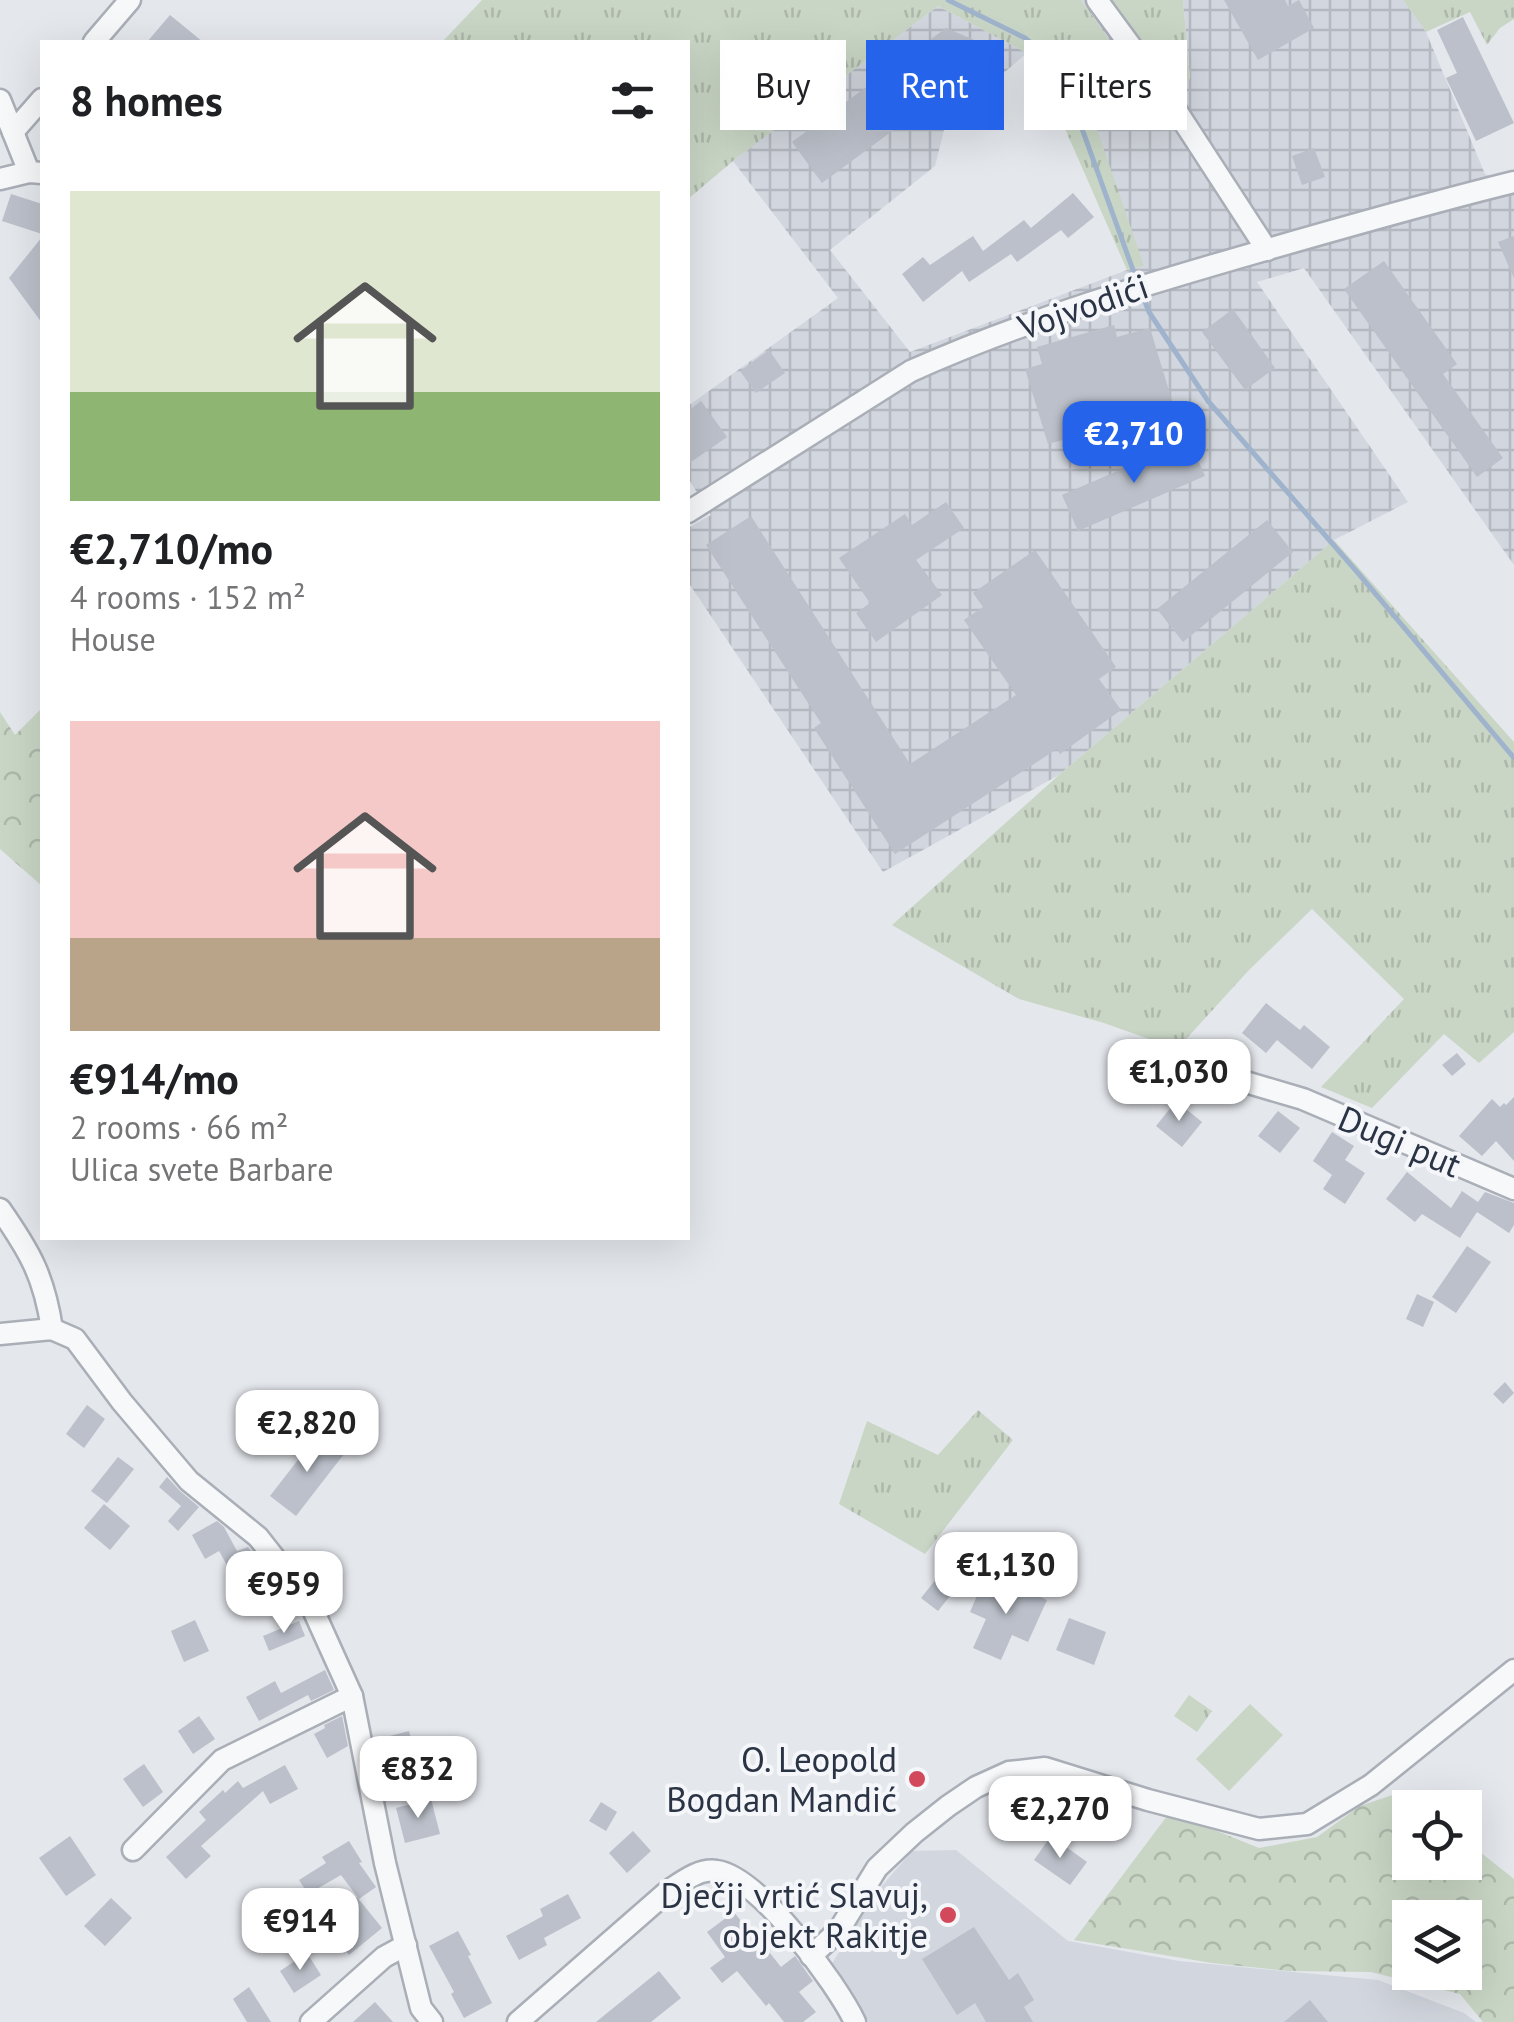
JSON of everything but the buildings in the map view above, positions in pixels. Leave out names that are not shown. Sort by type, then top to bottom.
[{"type":"street","points":[[96,40],[130,0]]},
{"type":"street","points":[[1098,0],[1163,90],[1268,250]]},
{"type":"street","points":[[0,100],[36,173],[0,178]]},
{"type":"street","points":[[13,132],[40,102]]},
{"type":"street","name":"Vojvodići","points":[[690,511],[911,371],[999,335],[1153,282],[1514,182]]},
{"type":"street","name":"Dugi put","points":[[1171,1060],[1303,1100],[1514,1189]]},
{"type":"street","points":[[0,1209],[27,1248],[46,1292],[52,1329]]},
{"type":"street","points":[[0,1334],[52,1329],[75,1339],[189,1482],[258,1538],[310,1603],[352,1696],[385,1863],[420,2008],[432,2022]]},
{"type":"street","points":[[812,1956],[839,1930],[877,1868],[948,1806],[1008,1772],[1045,1768],[1259,1829],[1307,1824],[1371,1785],[1514,1670]]},
{"type":"street","points":[[132,1850],[222,1760],[352,1696]]},
{"type":"street","points":[[518,2022],[668,1891],[690,1876],[714,1870],[732,1876],[775,1912],[812,1956],[856,2022]]},
{"type":"street","points":[[310,2022],[384,1957],[406,1945]]},
{"type":"shaded area","points":[[1081,0],[1109,0],[1150,40],[1109,40]]},
{"type":"shaded area","points":[[1183,0],[1403,0],[1426,32],[1485,174],[1514,188],[1514,565],[1304,268],[1257,282],[1408,502],[1334,540],[1059,775],[883,872],[690,585],[690,527],[711,515],[690,481],[690,405],[838,298],[733,161],[774,130],[846,130],[846,76],[866,60],[866,130],[944,130],[935,166],[830,250],[910,352],[1143,266],[1096,130],[1187,130],[1187,76],[1190,79]]},
{"type":"shaded area","points":[[938,6],[1002,40],[893,40]]},
{"type":"shaded area","points":[[1004,41],[1024,51],[1004,73]]},
{"type":"shaded area","name":"Dječji vrtić Slavuj, objekt Rakitje","points":[[956,1850],[1068,1941],[1179,1961],[1378,1980],[1392,1985],[1392,1990],[1404,1990],[1464,2013],[1476,2022],[869,2022],[831,1965],[876,1893],[912,1851]]},
{"type":"green space","points":[[482,0],[1081,0],[1109,40],[1024,40],[1024,51],[938,6],[893,40],[866,40],[866,60],[846,76],[846,40],[720,40],[720,130],[774,130],[690,197],[690,40],[444,40]]},
{"type":"green space","points":[[1109,0],[1183,0],[1187,40],[1140,40]]},
{"type":"green space","points":[[1403,0],[1514,0],[1514,19],[1500,28],[1487,45],[1470,12],[1426,32]]},
{"type":"green space","points":[[1066,130],[1097,130],[1144,266],[1127,270]]},
{"type":"green space","points":[[1334,540],[1514,742],[1514,1032],[1479,1063],[1444,1034],[1372,1108],[1321,1087],[1404,999],[1312,909],[1249,970],[1177,1049],[1019,999],[892,925],[1059,775]]},
{"type":"green space","points":[[40,710],[40,884],[0,849],[0,712],[15,735]]},
{"type":"green space","points":[[978,1410],[1013,1440],[925,1554],[839,1504],[867,1421],[938,1455]]},
{"type":"green space","points":[[1189,1695],[1212,1711],[1197,1732],[1174,1716]]},
{"type":"green space","points":[[1250,1704],[1283,1735],[1229,1791],[1196,1759]]},
{"type":"green space","points":[[1392,1795],[1392,1880],[1482,1880],[1482,1854],[1514,1879],[1514,2022],[1483,2022],[1460,1994],[1444,1990],[1482,1990],[1482,1900],[1392,1900],[1392,1977],[1371,1972],[1288,1971],[1212,1963],[1074,1940],[1170,1812],[1259,1848],[1317,1837],[1360,1806]]},
{"type":"waterway","points":[[948,0],[1025,38],[1051,60],[1072,101],[1137,281]]},
{"type":"waterway","points":[[1141,291],[1149,312],[1208,401],[1514,758]]},
{"type":"place","name":"O. Leopold Bogdan Mandić","points":[[917,1779]]},
{"type":"place","name":"Dječji vrtić Slavuj, objekt Rakitje","points":[[948,1915]]}]
